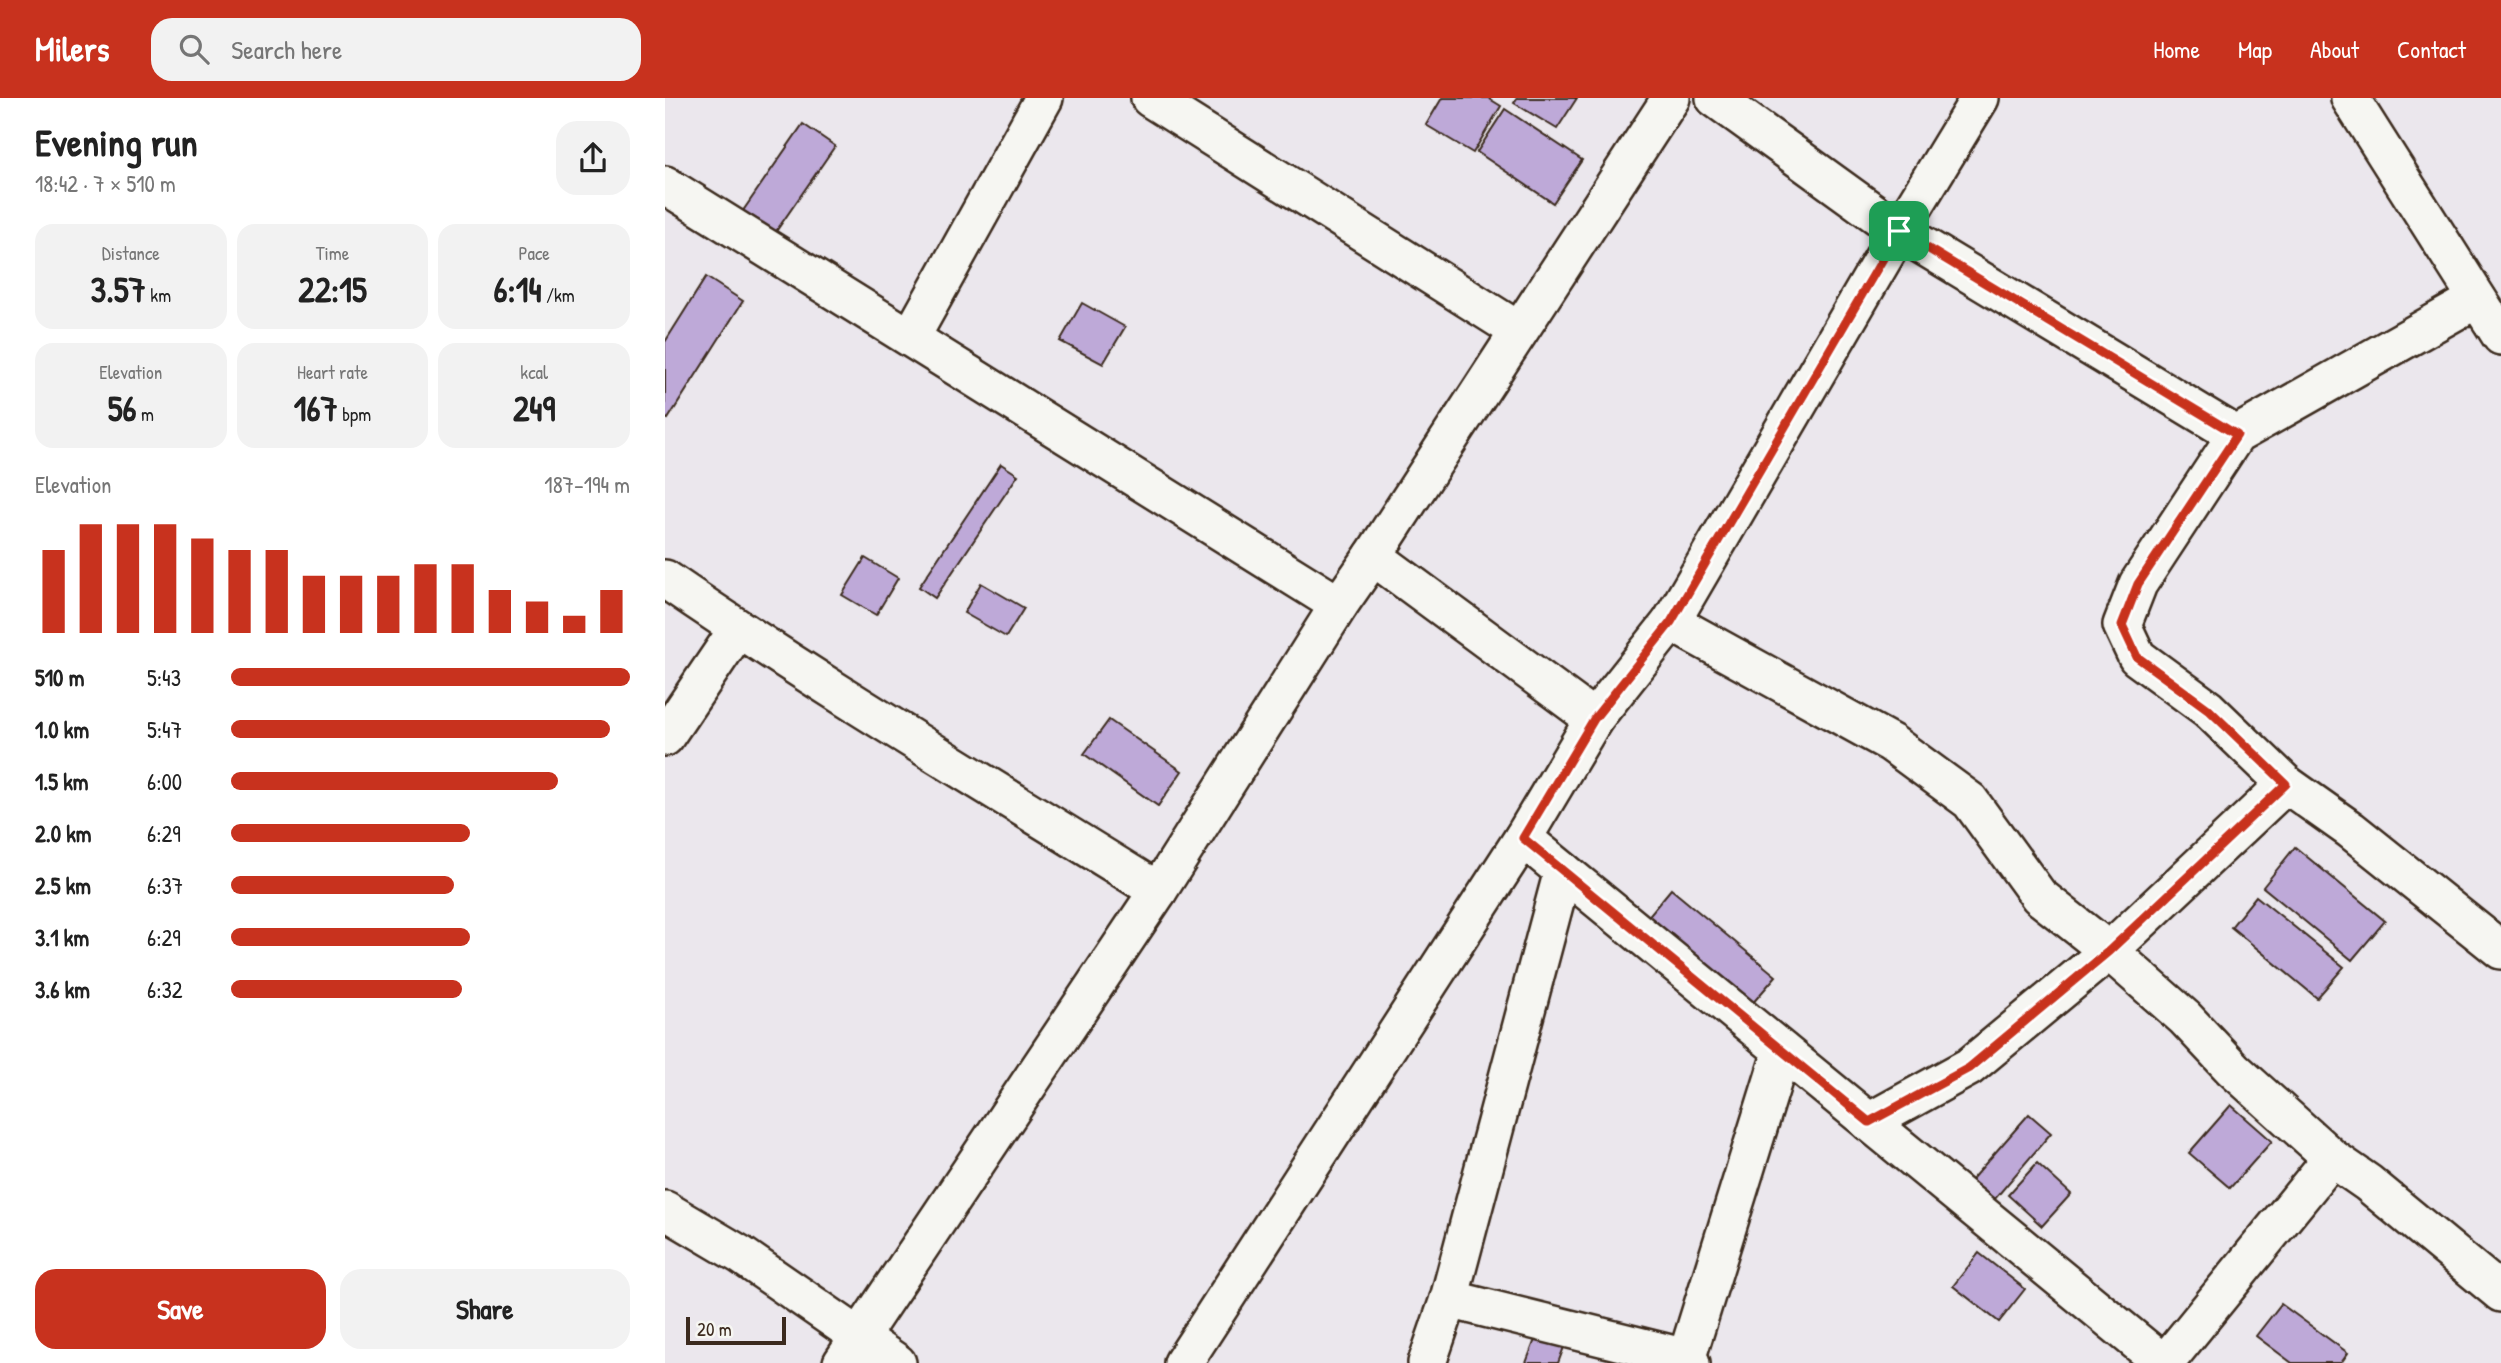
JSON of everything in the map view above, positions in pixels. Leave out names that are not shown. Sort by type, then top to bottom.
[{"type":"street","points":[[911,337],[1044,98]]},
{"type":"street","points":[[1150,98],[1519,331]]},
{"type":"street","points":[[850,1350],[1158,891],[1339,604],[1671,98]]},
{"type":"street","points":[[1715,98],[1899,231],[2237,435]]},
{"type":"street","points":[[1183,1363],[1523,838],[1594,719],[1671,622],[1899,231],[1980,98]]},
{"type":"street","points":[[2350,98],[2501,336]]},
{"type":"street","points":[[665,185],[1339,604]]},
{"type":"street","points":[[2477,299],[2237,435],[2138,584],[2122,625],[2137,657],[2208,709],[2286,784],[2351,830],[2501,950]]},
{"type":"street","points":[[1373,556],[1594,719]]},
{"type":"street","points":[[665,579],[738,629],[1158,891]]},
{"type":"street","points":[[1671,622],[1891,743],[1970,801],[2039,896],[2109,951],[2185,1017],[2233,1069],[2332,1158],[2368,1183],[2501,1293]]},
{"type":"street","points":[[665,737],[738,629]]},
{"type":"street","points":[[1869,1122],[1969,1068],[2109,951],[2286,784]]},
{"type":"street","points":[[1523,838],[2164,1363],[2332,1158]]},
{"type":"street","points":[[1427,1363],[1449,1299],[1563,871]]},
{"type":"street","points":[[1449,1299],[1687,1362],[1782,1051]]},
{"type":"street","points":[[665,1210],[741,1255],[850,1350],[897,1363]]},
{"type":"building","points":[[1442,98],[1488,98],[1501,106],[1473,153],[1426,125]]},
{"type":"building","points":[[1517,98],[1577,98],[1557,129],[1514,103]]},
{"type":"building","points":[[1505,109],[1582,160],[1553,203],[1477,152]]},
{"type":"building","points":[[803,124],[835,146],[770,240],[738,218]]},
{"type":"building","points":[[706,277],[743,301],[668,419],[665,418],[665,342]]},
{"type":"building","points":[[1082,303],[1125,327],[1103,364],[1060,341]]},
{"type":"building","points":[[1001,464],[1018,475],[935,598],[919,587]]},
{"type":"building","points":[[865,558],[898,578],[876,615],[842,595]]},
{"type":"building","points":[[981,583],[1024,608],[1006,637],[964,613]]},
{"type":"building","points":[[1109,720],[1182,771],[1158,806],[1084,754]]},
{"type":"building","points":[[2295,847],[2385,921],[2352,960],[2263,887]]},
{"type":"building","points":[[1671,889],[1776,976],[1745,1012],[1641,925]]},
{"type":"building","points":[[2256,896],[2344,967],[2317,998],[2231,927]]},
{"type":"building","points":[[2231,1105],[2272,1141],[2230,1188],[2189,1153]]},
{"type":"building","points":[[2029,1114],[2051,1133],[1988,1207],[1965,1187]]},
{"type":"building","points":[[2037,1163],[2071,1194],[2042,1226],[2008,1195]]},
{"type":"building","points":[[1979,1253],[2025,1289],[1999,1322],[1953,1286]]},
{"type":"building","points":[[2281,1304],[2348,1353],[2341,1363],[2292,1363],[2256,1336]]},
{"type":"building","points":[[1536,1337],[1564,1347],[1558,1363],[1526,1363]]},
{"type":"route","points":[[1899,231],[2237,435],[2138,584],[2122,625],[2137,657],[2208,709],[2286,784],[2109,951],[1969,1068],[1869,1122],[1523,838],[1594,719],[1671,622],[1899,231]]}]
